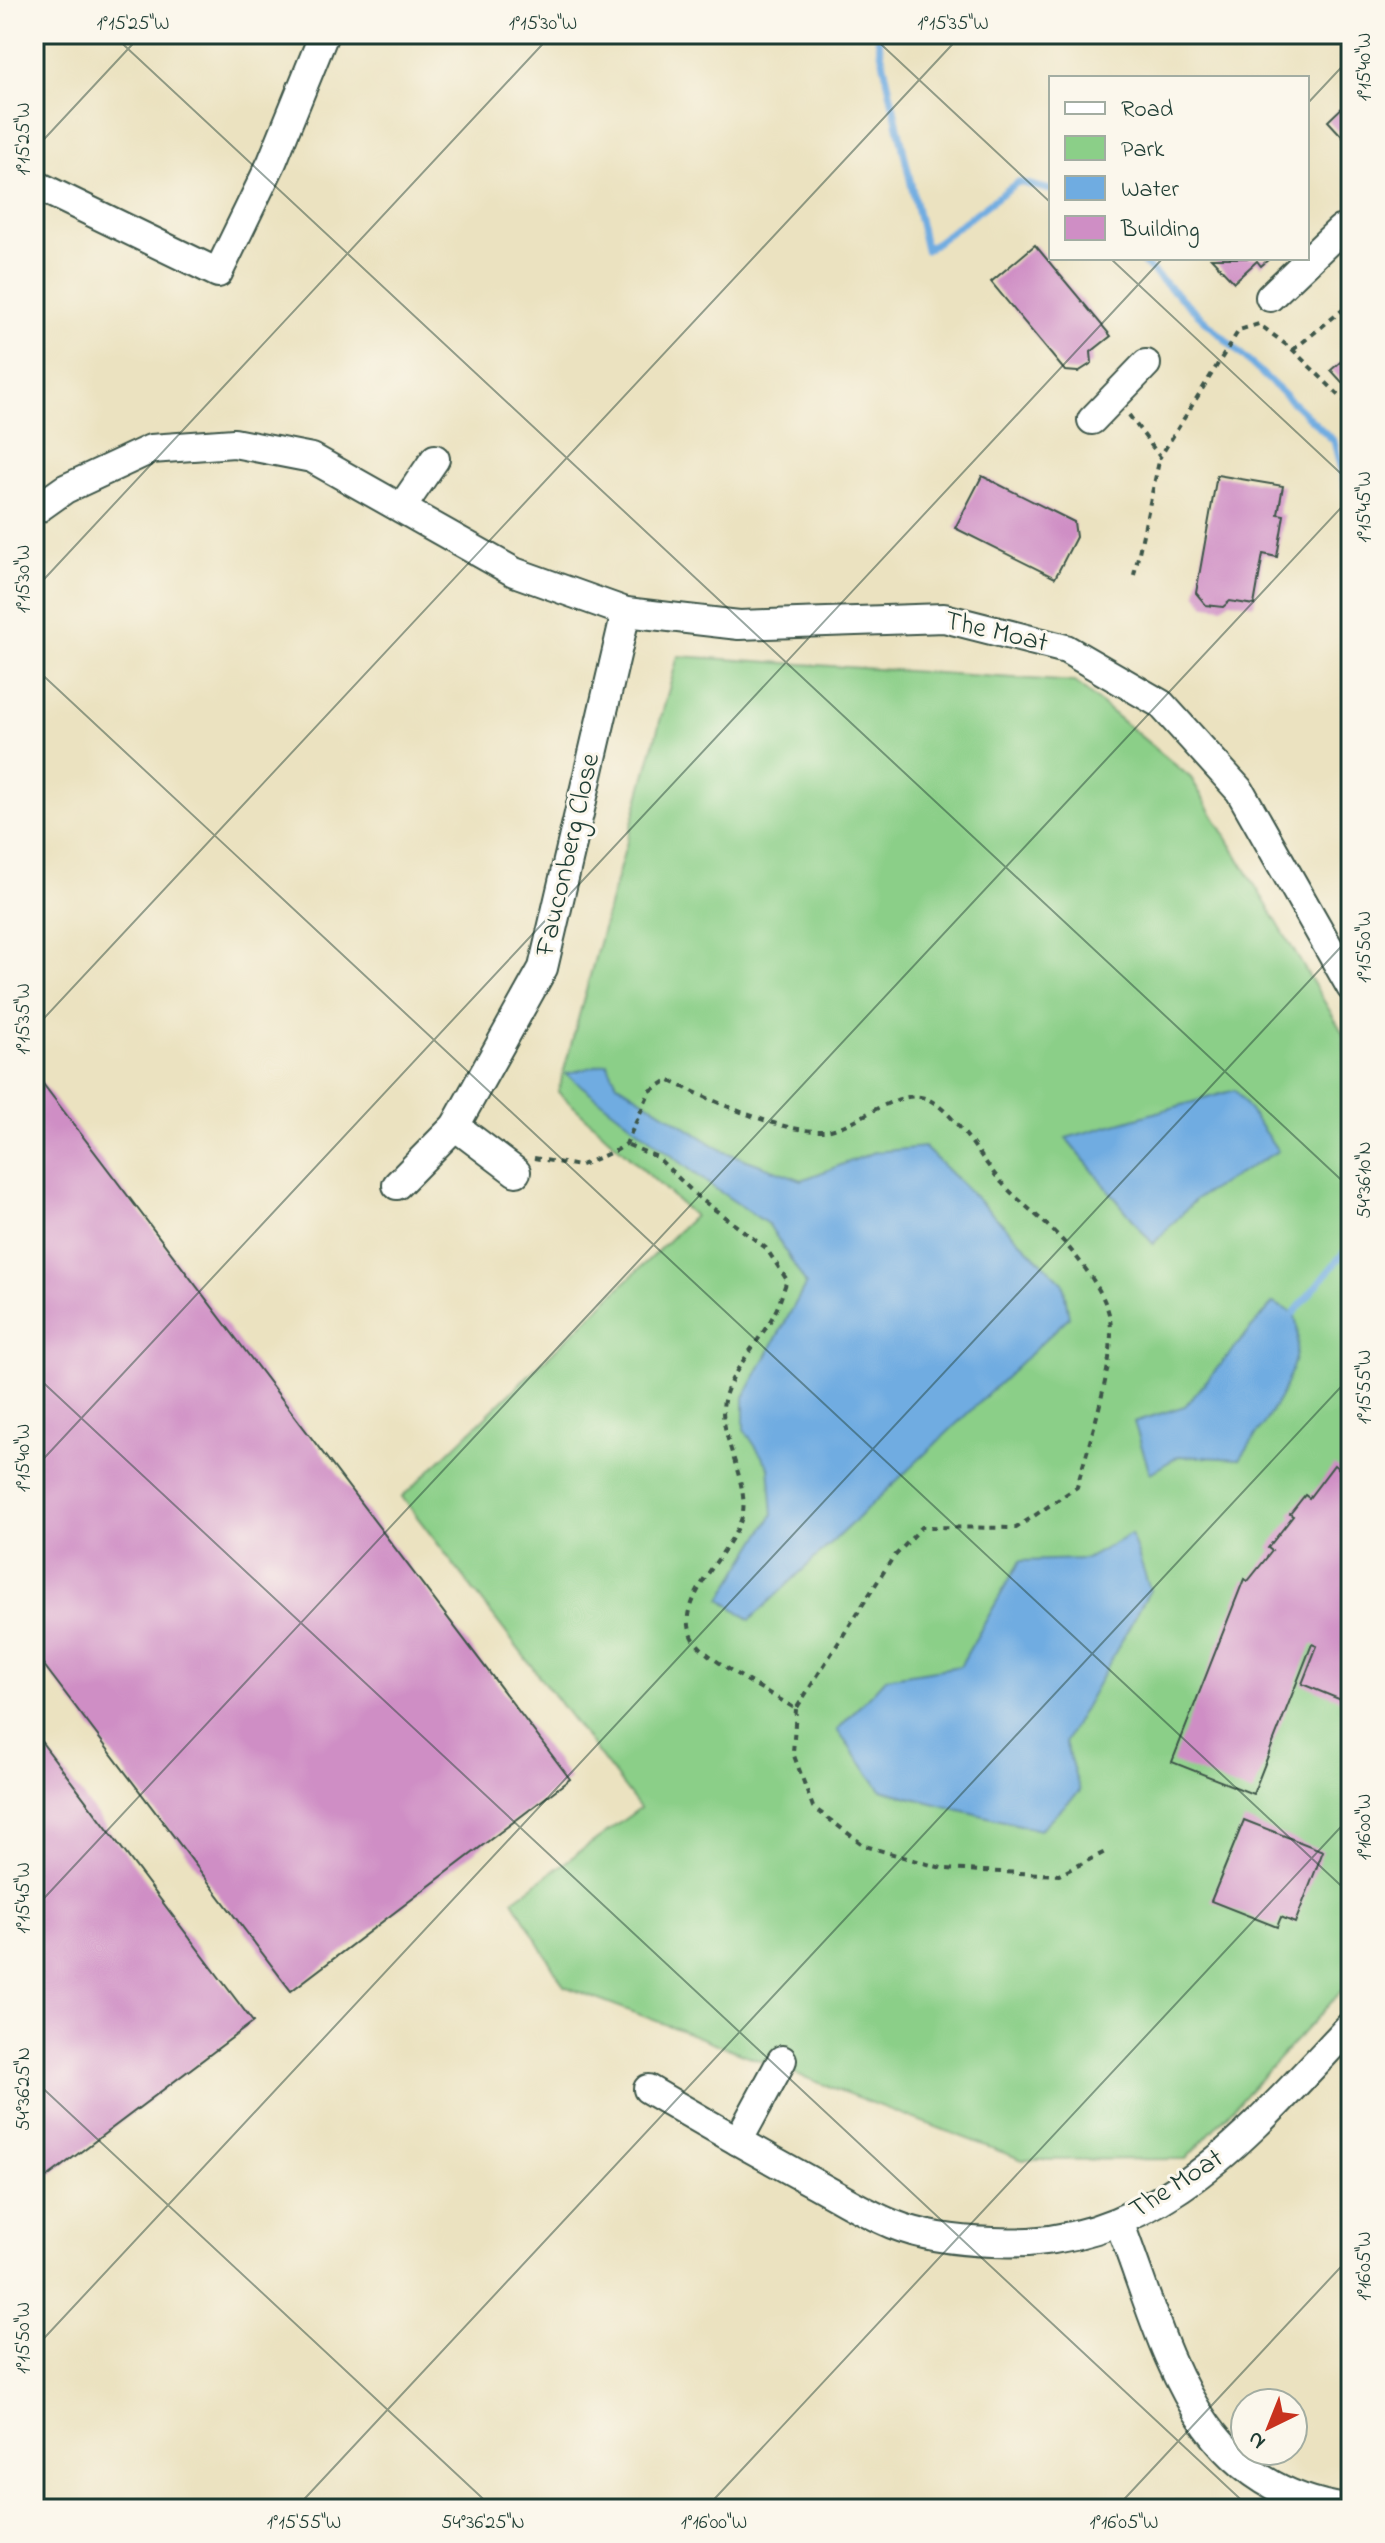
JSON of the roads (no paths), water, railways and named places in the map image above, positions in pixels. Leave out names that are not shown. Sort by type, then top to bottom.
[{"type":"street","points":[[34,184],[218,273],[272,162],[324,34]]},
{"type":"street","points":[[1309,229],[1346,230]]},
{"type":"street","points":[[1270,297],[1346,230]]},
{"type":"street","points":[[1092,420],[1146,364]]},
{"type":"street","name":"The Moat","points":[[34,511],[65,489],[151,449],[234,443],[312,458],[514,572],[626,612],[739,625],[944,618],[1066,649],[1161,704],[1240,791],[1351,987]]},
{"type":"street","points":[[402,507],[435,459]]},
{"type":"street","name":"Fauconberg Close","points":[[397,1185],[455,1126],[543,968],[626,612]]},
{"type":"street","points":[[455,1126],[516,1172]]},
{"type":"street","name":"The Moat","points":[[648,2089],[892,2224],[949,2240],[1013,2244],[1072,2237],[1119,2222],[1160,2202],[1225,2155],[1351,2025]]},
{"type":"street","points":[[738,2141],[782,2060]]},
{"type":"street","points":[[1119,2222],[1181,2385],[1204,2424],[1233,2458],[1270,2487],[1314,2504],[1346,2509]]},
{"type":"water","points":[[607,1063],[617,1083],[725,1152],[802,1180],[875,1152],[924,1147],[1063,1283],[1069,1317],[750,1620],[721,1599],[773,1514],[769,1467],[744,1429],[744,1397],[806,1284],[769,1225],[710,1185],[566,1074]]},
{"type":"water","points":[[1235,1090],[1278,1151],[1196,1199],[1153,1244],[1066,1138]]},
{"type":"water","points":[[1273,1303],[1294,1313],[1298,1332],[1297,1351],[1284,1389],[1240,1459],[1179,1456],[1150,1473],[1134,1422],[1185,1406]]},
{"type":"water","points":[[1131,1534],[1150,1590],[1065,1742],[1080,1791],[1039,1830],[881,1790],[837,1730],[886,1678],[960,1666],[1020,1561],[1086,1559]]},
{"type":"waterway","points":[[877,34],[926,250],[1018,182],[1049,190]]},
{"type":"waterway","points":[[1140,260],[1334,441],[1351,511]]},
{"type":"waterway","points":[[1294,1313],[1351,1244]]}]
